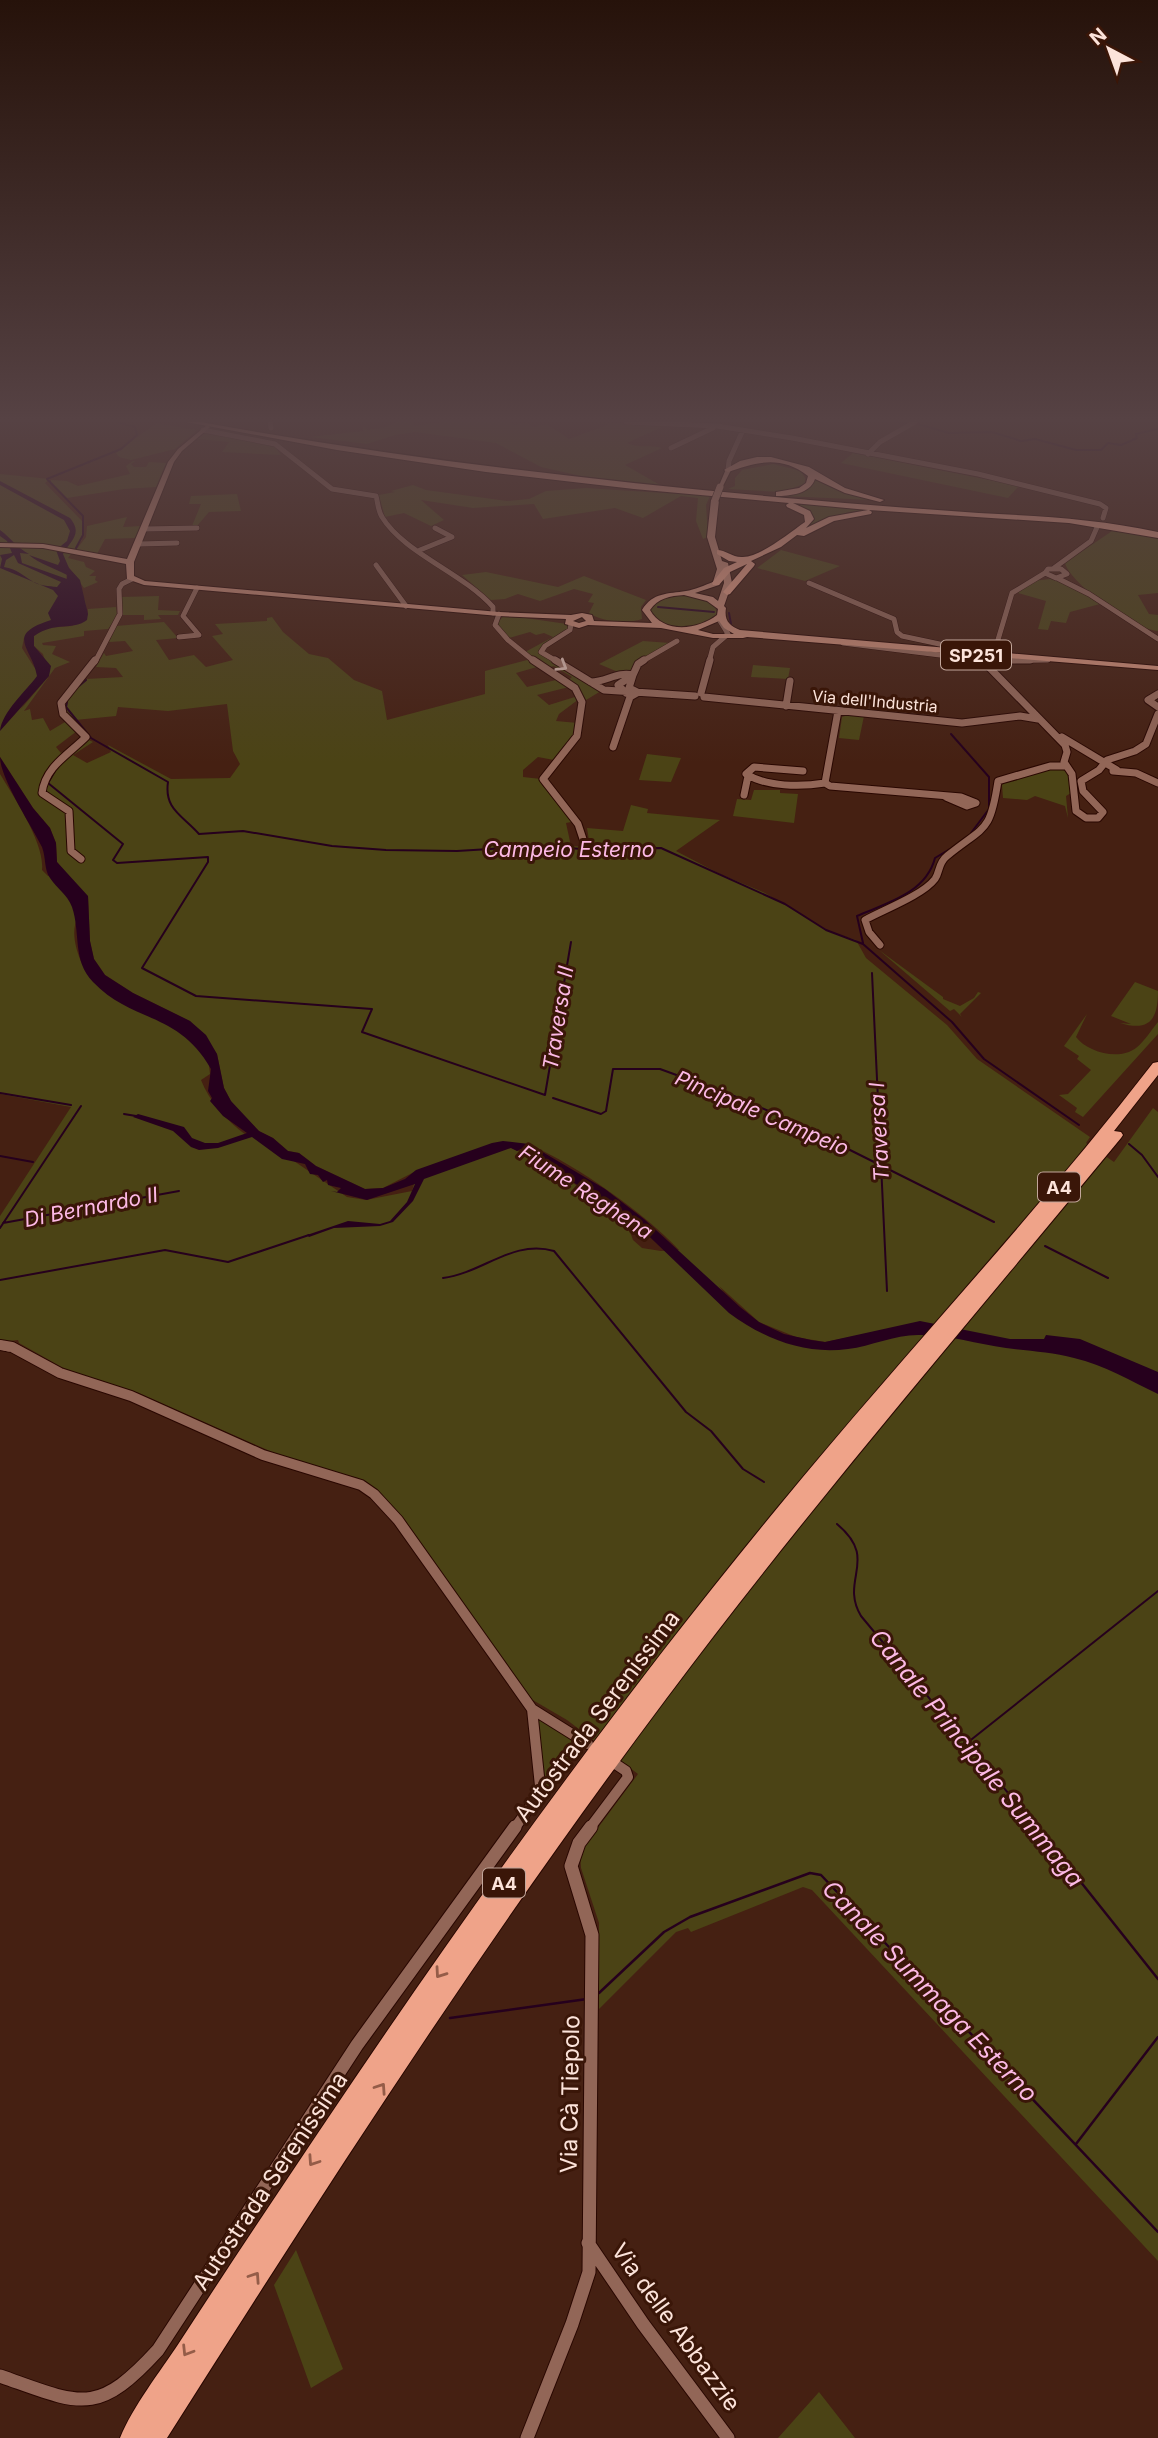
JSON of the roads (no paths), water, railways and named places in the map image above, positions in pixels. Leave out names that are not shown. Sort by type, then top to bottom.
[{"type":"highway","points":[[716,583],[727,570],[752,560],[791,536]]},
{"type":"highway","points":[[727,592],[752,563],[799,536]]},
{"type":"highway","points":[[720,552],[732,559],[752,560]]},
{"type":"highway","name":"Autostrada Serenissima","points":[[963,1308],[1158,1066]]},
{"type":"highway","name":"Autostrada Serenissima","points":[[132,2438],[228,2287],[421,2001],[585,1768],[723,1588],[1158,1082]]},
{"type":"highway","name":"Autostrada Serenissima","points":[[153,2438],[446,1991],[600,1773],[920,1358]]},
{"type":"main road","points":[[142,536],[130,562],[132,582],[570,621]]},
{"type":"main road","points":[[684,593],[716,583],[721,569],[712,545],[712,536]]},
{"type":"main road","points":[[714,536],[727,570],[727,592],[720,614]]},
{"type":"main road","points":[[0,545],[52,548],[130,562]]},
{"type":"main road","name":"SP251","points":[[623,624],[639,622],[647,614],[648,605],[657,598],[684,593],[704,596],[732,630],[762,636],[1052,661],[1158,667]]},
{"type":"main road","name":"SP251","points":[[647,614],[664,626]]},
{"type":"main road","name":"SP251","points":[[685,629],[705,626],[720,614]]},
{"type":"main road","name":"SP251","points":[[570,621],[664,626],[726,637],[762,636]]},
{"type":"street","points":[[401,536],[483,595],[493,607],[496,613],[495,625],[505,637],[538,664],[570,684],[581,697],[583,704],[577,735],[543,779],[548,789],[579,822],[586,848]]},
{"type":"street","points":[[420,550],[452,537],[450,536]]},
{"type":"street","points":[[1034,579],[1055,577],[1093,536]]},
{"type":"street","points":[[139,544],[177,543]]},
{"type":"street","points":[[376,565],[406,606]]},
{"type":"street","points":[[990,650],[997,643],[1012,593],[1045,573],[1061,569]]},
{"type":"street","points":[[1061,569],[1089,594]]},
{"type":"street","points":[[1045,573],[1089,594],[1158,639]]},
{"type":"street","points":[[81,859],[71,851],[69,811],[42,793],[42,788],[54,767],[86,737],[63,713],[61,703],[93,666],[120,614],[118,594],[132,582]]},
{"type":"street","points":[[809,583],[894,619],[900,635],[924,645],[990,650],[1003,657]]},
{"type":"street","points":[[179,638],[200,635],[183,616],[197,588]]},
{"type":"street","points":[[713,647],[729,632],[720,614]]},
{"type":"street","points":[[570,621],[570,630],[545,646],[541,652],[604,690],[627,694]]},
{"type":"street","points":[[700,695],[713,647],[711,640],[703,634]]},
{"type":"street","points":[[639,693],[629,688],[638,664],[677,641]]},
{"type":"street","points":[[843,643],[878,650],[982,660],[1003,657],[1052,661]]},
{"type":"street","points":[[997,643],[1003,657]]},
{"type":"street","points":[[904,649],[924,645]]},
{"type":"street","points":[[1003,657],[997,663],[998,668],[1058,734]]},
{"type":"street","points":[[982,660],[1065,745],[1065,762],[1072,774],[1076,809],[1081,815],[1092,818],[1102,815],[1081,786],[1086,776],[1099,770],[1110,758],[1132,752],[1146,744],[1156,710]]},
{"type":"street","points":[[587,681],[598,683],[622,672],[633,675]]},
{"type":"street","points":[[627,694],[618,685],[633,675]]},
{"type":"street","points":[[786,706],[790,681]]},
{"type":"street","points":[[613,747],[627,694]]},
{"type":"street","name":"Via dell'Industria","points":[[627,694],[700,695],[786,706],[977,723],[1024,715],[1042,721]]},
{"type":"street","points":[[1156,694],[1148,699],[1156,710]]},
{"type":"street","points":[[880,945],[869,932],[865,920],[920,891],[935,879],[945,858],[977,836],[993,815],[998,781],[1065,762],[1076,753],[1114,754],[1137,747],[1147,735],[1156,710]]},
{"type":"street","points":[[825,783],[838,711]]},
{"type":"street","points":[[1024,715],[1035,714],[1074,747],[1091,753],[1117,771]]},
{"type":"street","points":[[1065,762],[1077,769],[1141,775],[1158,783]]},
{"type":"street","points":[[744,795],[747,771],[754,767],[803,771]]},
{"type":"street","points":[[748,776],[764,781],[808,785],[825,783],[830,786],[946,797]]},
{"type":"street","points":[[1076,809],[1085,805],[1099,808]]},
{"type":"street","points":[[0,1345],[12,1347],[60,1373],[131,1396],[263,1455],[302,1469],[350,1481],[374,1494],[397,1520],[532,1709],[588,1744]]},
{"type":"street","points":[[0,2376],[62,2398],[87,2402],[103,2398],[122,2388],[158,2350],[357,2045],[537,1797],[541,1785],[531,1724],[532,1709]]},
{"type":"street","name":"Via Cà Tiepolo","points":[[527,2438],[589,2272],[592,1935],[571,1866],[572,1858],[581,1843],[628,1777],[617,1765]]},
{"type":"street","name":"Via delle Abbazzie","points":[[588,2243],[643,2324],[728,2438]]},
{"type":"waterway","points":[[76,548],[83,536]]},
{"type":"waterway","points":[[658,607],[714,612]]},
{"type":"waterway","points":[[729,613],[731,624]]},
{"type":"waterway","name":"Campeio Esterno","points":[[79,686],[86,680]]},
{"type":"waterway","name":"Campeio Esterno","points":[[67,702],[66,707],[91,738],[168,782],[167,791],[172,805],[199,834],[243,831],[332,846],[386,850],[457,851],[541,846],[582,849]]},
{"type":"waterway","points":[[951,734],[989,777],[989,809],[971,833]]},
{"type":"waterway","name":"Pincipale Campeio","points":[[55,771],[48,783],[123,844],[113,860],[117,863],[208,857],[208,862],[142,968],[196,996],[372,1009],[362,1032],[545,1095],[571,942]]},
{"type":"waterway","name":"Campeio Esterno","points":[[588,849],[661,848],[785,904],[826,930],[863,944],[952,1022],[984,1059],[1079,1125]]},
{"type":"waterway","points":[[863,943],[857,916],[914,888],[923,880],[935,858],[950,849]]},
{"type":"waterway","name":"Traversa I","points":[[872,973],[881,1166]]},
{"type":"waterway","name":"Pincipale Campeio","points":[[553,1098],[601,1114],[606,1111],[613,1069],[660,1069],[734,1096],[794,1122],[881,1166]]},
{"type":"waterway","points":[[0,1093],[71,1105]]},
{"type":"waterway","points":[[3,1223],[81,1106]]},
{"type":"waterway","points":[[124,1114],[136,1116]]},
{"type":"waterway","name":"Campeio Esterno","points":[[1129,1144],[1142,1155],[1158,1177]]},
{"type":"waterway","points":[[0,1156],[33,1162]]},
{"type":"waterway","name":"Pincipale Campeio","points":[[881,1166],[994,1222]]},
{"type":"waterway","name":"Traversa I","points":[[881,1166],[887,1291]]},
{"type":"waterway","name":"Di Bernardo II","points":[[3,1223],[179,1191]]},
{"type":"waterway","name":"Di Bernardo II","points":[[0,1228],[3,1223]]},
{"type":"waterway","points":[[0,1280],[165,1250],[228,1262],[309,1235]]},
{"type":"waterway","name":"Pincipale Campeio","points":[[1045,1246],[1108,1278]]},
{"type":"waterway","name":"Canale Principale Summaga","points":[[443,1278],[458,1275],[525,1249],[554,1251],[686,1412],[711,1431],[743,1469],[764,1482]]},
{"type":"waterway","name":"Canale Principale Summaga","points":[[837,1524],[856,1548],[858,1559],[854,1591],[855,1603],[861,1616],[1038,1829]]},
{"type":"waterway","points":[[967,1743],[1158,1591]]},
{"type":"waterway","name":"Canale Principale Summaga","points":[[1037,1827],[1158,1979]]},
{"type":"waterway","name":"Canale Summaga Esterno","points":[[599,1993],[664,1932],[690,1917],[810,1873],[821,1875],[1158,2232]]},
{"type":"waterway","name":"Canale Summaga Esterno","points":[[450,2018],[587,1999]]},
{"type":"waterway","points":[[1076,2144],[1158,2037]]},
{"type":"water label","name":"Traversa II","points":[[558,1018]]},
{"type":"water label","name":"Fiume Reghena","points":[[586,1192]]}]
